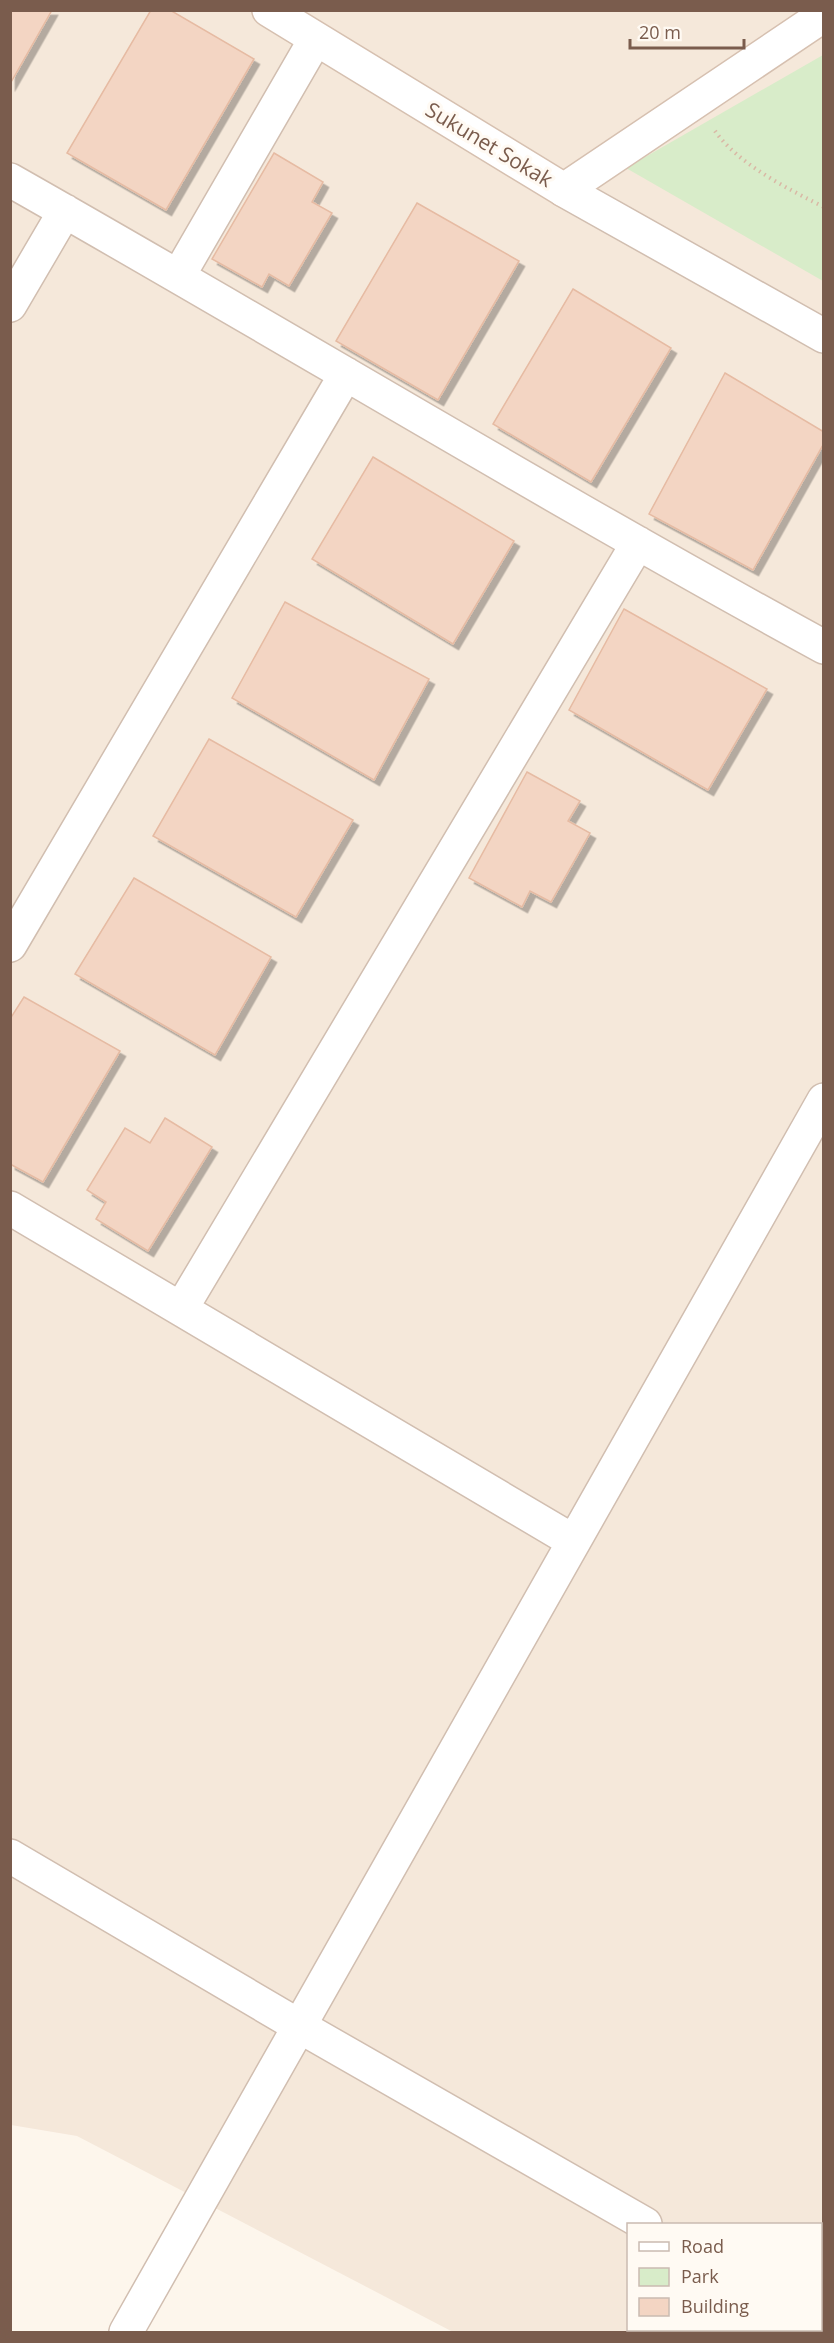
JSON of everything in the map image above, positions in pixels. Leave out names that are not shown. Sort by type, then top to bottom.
[{"type":"street","name":"Sukunet Sokak","points":[[269,10],[564,190],[695,104],[824,15]]},
{"type":"street","points":[[179,275],[315,40]]},
{"type":"street","points":[[10,180],[179,275],[638,543],[824,646]]},
{"type":"street","points":[[564,190],[824,336]]},
{"type":"street","points":[[10,305],[65,211]]},
{"type":"street","points":[[10,945],[346,374]]},
{"type":"street","points":[[181,1309],[638,543]]},
{"type":"street","points":[[126,2332],[824,1100]]},
{"type":"street","points":[[10,1208],[573,1541]]},
{"type":"street","points":[[10,1856],[299,2026],[643,2223]]},
{"type":"path","points":[[695,104],[724,144],[770,178],[824,207]]},
{"type":"shaded area","points":[[10,11],[823,11],[823,2332],[453,2332],[77,2136],[11,2125]]},
{"type":"green space","points":[[823,55],[823,281],[626,168]]},
{"type":"building","points":[[10,10],[52,10],[10,84]]},
{"type":"building","points":[[151,10],[170,10],[254,59],[166,210],[67,153]]},
{"type":"building","points":[[274,153],[323,182],[312,202],[332,213],[289,286],[269,274],[262,287],[212,259]]},
{"type":"building","points":[[417,203],[519,261],[438,400],[336,341]]},
{"type":"building","points":[[573,289],[671,348],[591,482],[493,424]]},
{"type":"building","points":[[725,373],[824,432],[824,443],[753,570],[649,514]]},
{"type":"building","points":[[373,457],[514,541],[453,644],[312,559]]},
{"type":"building","points":[[285,602],[429,679],[374,780],[232,698]]},
{"type":"building","points":[[624,609],[767,689],[708,790],[569,710]]},
{"type":"building","points":[[209,739],[353,820],[296,917],[153,836]]},
{"type":"building","points":[[527,772],[580,801],[568,821],[590,833],[551,902],[530,891],[522,907],[469,878]]},
{"type":"building","points":[[134,878],[271,957],[215,1055],[75,974]]},
{"type":"building","points":[[24,997],[120,1051],[43,1182],[10,1164],[10,1019]]},
{"type":"building","points":[[165,1118],[212,1147],[148,1251],[96,1219],[106,1202],[87,1190],[125,1128],[150,1143]]}]
